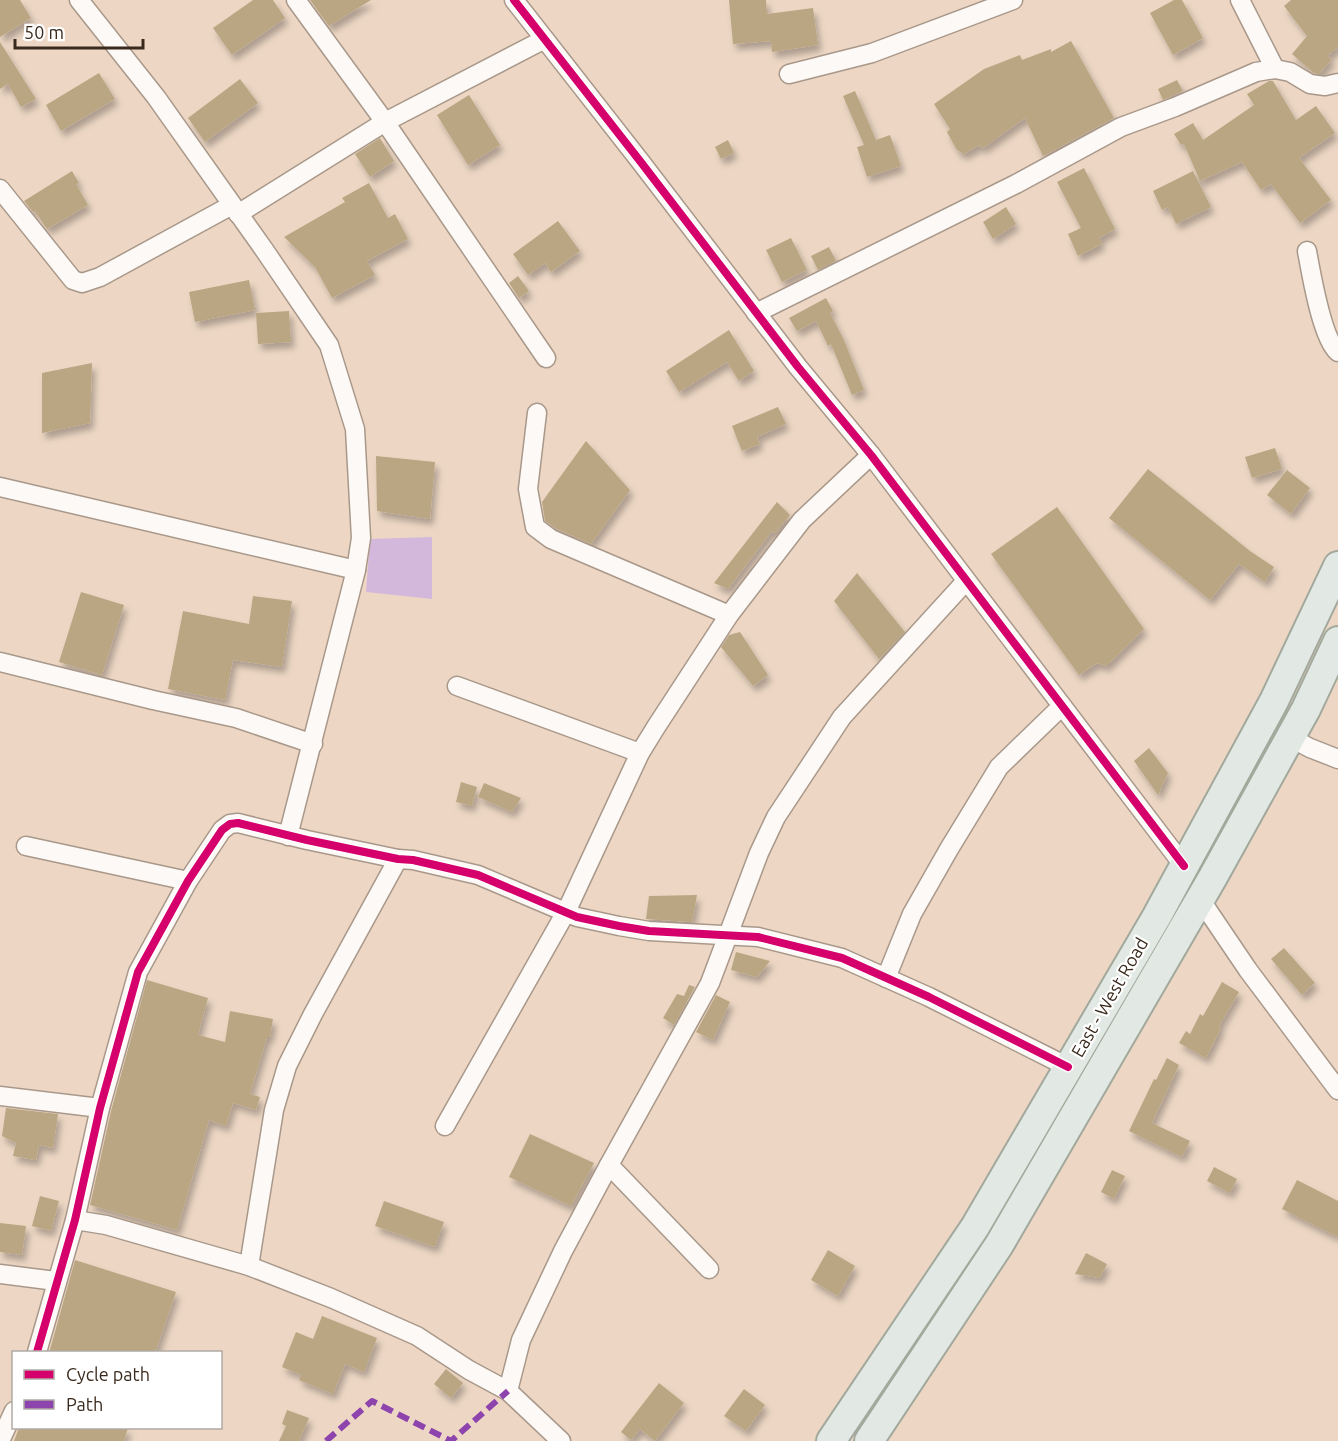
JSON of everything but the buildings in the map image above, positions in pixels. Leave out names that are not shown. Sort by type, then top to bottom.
[{"type":"main road","name":"East - West Road","points":[[831,1441],[975,1227],[1068,1067],[1184,866],[1274,701],[1338,566]]},
{"type":"main road","name":"East - West Road","points":[[869,1441],[999,1245],[1200,898],[1306,709],[1338,641]]},
{"type":"street","points":[[79,0],[156,97],[329,345],[356,429],[361,538],[356,570],[288,836]]},
{"type":"street","points":[[296,0],[386,122],[546,358]]},
{"type":"street","points":[[514,0],[798,367],[871,455],[1184,866]]},
{"type":"street","points":[[789,74],[872,53],[1013,0]]},
{"type":"street","points":[[1240,0],[1275,69]]},
{"type":"street","points":[[0,189],[72,280],[82,283],[235,209],[386,122],[543,40]]},
{"type":"street","points":[[756,313],[1016,184],[1121,127],[1175,107],[1256,72],[1275,69],[1290,72],[1310,84],[1325,86],[1338,82]]},
{"type":"street","points":[[1308,251],[1314,289],[1322,316],[1332,347],[1338,352]]},
{"type":"street","points":[[537,413],[528,489],[535,526],[552,539],[729,615]]},
{"type":"street","points":[[445,1126],[566,912],[640,753],[729,615],[802,520],[871,455]]},
{"type":"street","points":[[0,488],[356,570]]},
{"type":"street","points":[[508,1391],[521,1340],[563,1251],[710,983],[759,853],[776,817],[842,717],[966,581]]},
{"type":"street","points":[[0,662],[236,718],[313,744]]},
{"type":"street","points":[[457,686],[640,753]]},
{"type":"street","points":[[886,978],[912,914],[999,767],[1062,706]]},
{"type":"street","points":[[1289,737],[1338,759]]},
{"type":"street","points":[[38,1351],[75,1220],[100,1108],[138,972],[188,881],[222,830],[230,824],[238,823],[288,836],[478,875],[578,917],[649,931],[758,937],[842,958],[929,997],[1068,1067]]},
{"type":"street","points":[[26,846],[188,881]]},
{"type":"street","points":[[249,1266],[274,1110],[287,1066],[398,859]]},
{"type":"street","points":[[1200,898],[1248,970],[1338,1090]]},
{"type":"street","points":[[0,1096],[100,1108]]},
{"type":"street","points":[[609,1165],[709,1269]]},
{"type":"street","points":[[75,1220],[106,1225],[249,1266],[331,1298],[417,1336],[469,1370],[508,1391],[561,1441]]},
{"type":"street","points":[[0,1274],[56,1281]]},
{"type":"street","points":[[0,1441],[12,1415]]},
{"type":"shaded area","points":[[432,537],[432,599],[366,592],[370,539]]},
{"type":"marked path","points":[[326,1441],[372,1401],[451,1441],[508,1391]]},
{"type":"cycle path","points":[[514,0],[798,367],[871,455],[1184,866]]},
{"type":"cycle path","points":[[37,1351],[75,1220],[100,1108],[138,972],[188,881],[222,830],[230,824],[238,823],[307,840],[478,875],[577,917],[649,931],[758,937],[842,958],[929,997],[1068,1067]]}]
